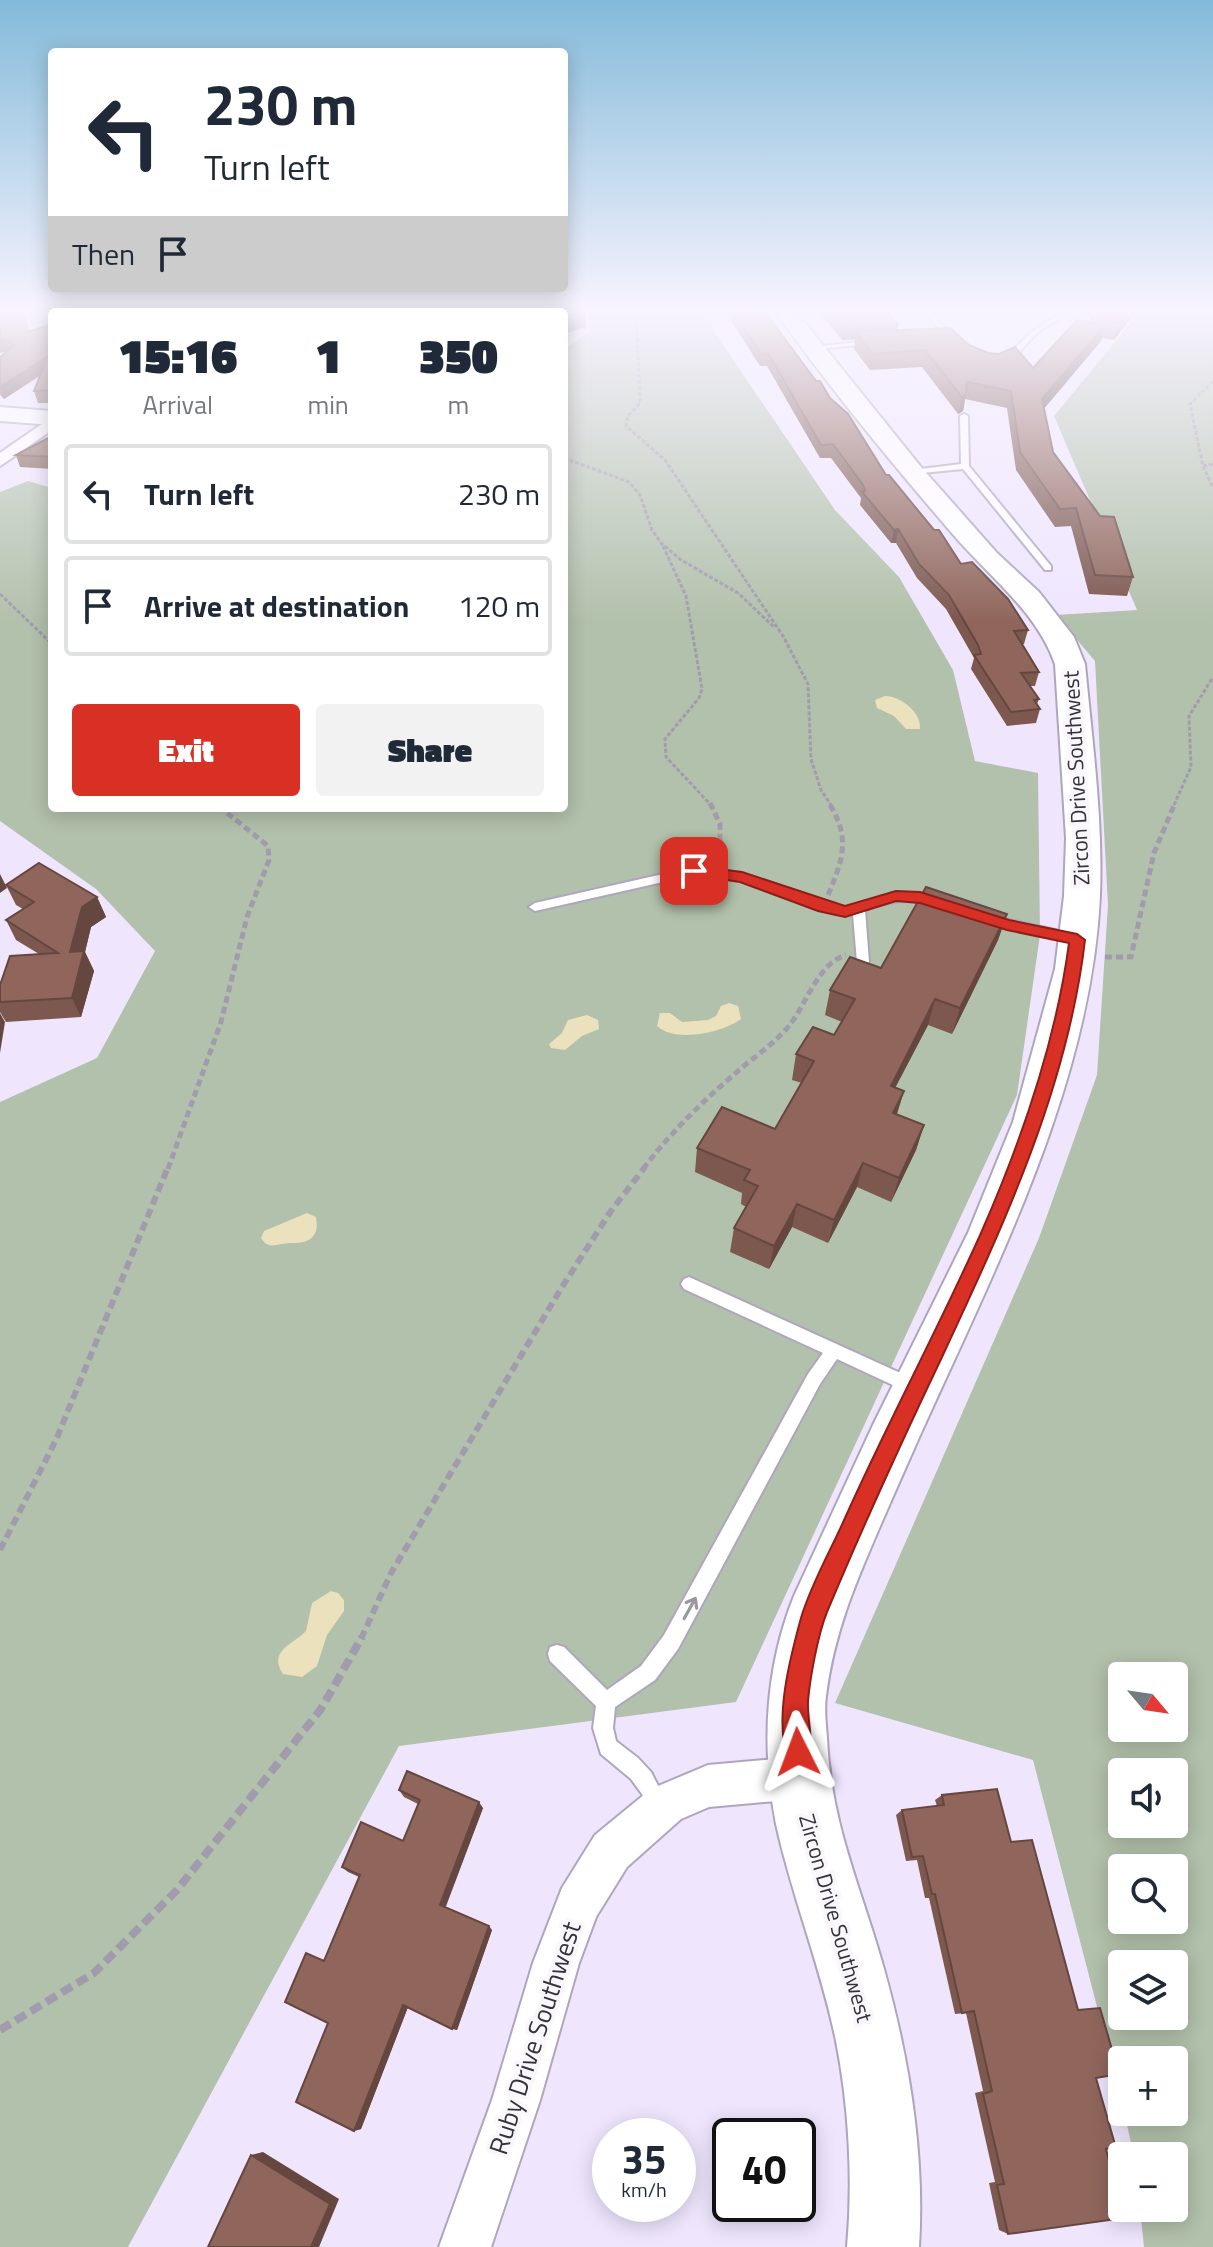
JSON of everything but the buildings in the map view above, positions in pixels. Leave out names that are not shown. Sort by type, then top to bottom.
[{"type":"street","name":"Zircon Drive Southwest","points":[[866,413],[912,472],[988,559],[1029,598],[1063,644],[1070,664],[1083,838],[1082,896],[1076,948],[1034,1122],[990,1233],[916,1387],[814,1616],[796,1700],[799,1778],[814,1851],[851,1967],[870,2043],[880,2116],[885,2221],[883,2247]]},
{"type":"street","points":[[0,414],[48,420]]},
{"type":"street","points":[[0,461],[48,423]]},
{"type":"street","name":"Ruby Drive Southwest","points":[[465,2247],[516,2100],[556,1963],[578,1904],[611,1851],[659,1809],[708,1786],[799,1778]]},
{"type":"lane","points":[[964,416],[965,466],[1048,568]]},
{"type":"lane","points":[[912,472],[965,466]]},
{"type":"lane","points":[[535,907],[694,871],[742,877],[845,912],[859,909],[875,900],[896,896],[920,898],[951,907]]},
{"type":"lane","points":[[859,909],[863,956]]},
{"type":"lane","points":[[979,916],[1076,948]]},
{"type":"lane","points":[[689,1284],[916,1387]]},
{"type":"lane","points":[[659,1809],[652,1788],[625,1759],[608,1747],[603,1728],[606,1702],[648,1673],[671,1642],[814,1379],[834,1350]]},
{"type":"lane","points":[[557,1654],[606,1702]]},
{"type":"path","points":[[631,413],[626,426],[665,460],[783,636],[808,684],[815,769],[821,790],[842,824],[843,859],[823,907]]},
{"type":"path","points":[[1192,413],[1203,466],[1213,488]]},
{"type":"path","points":[[568,461],[578,467],[619,477],[636,489],[644,504],[649,530],[663,546],[747,600],[783,636]]},
{"type":"path","points":[[1203,466],[1213,464]]},
{"type":"path","points":[[663,546],[686,596],[702,689],[699,698],[665,739],[666,757],[711,805],[720,824],[720,873]]},
{"type":"path","points":[[0,594],[48,640]]},
{"type":"path","points":[[1076,948],[1131,957],[1154,853],[1191,767],[1189,716],[1213,677]]},
{"type":"path","points":[[0,1550],[56,1440],[172,1158],[221,1022],[247,917],[269,860],[268,846],[226,812]]},
{"type":"path","points":[[0,2030],[94,1973],[177,1890],[321,1709],[365,1631],[391,1573],[562,1287],[611,1211],[665,1140],[707,1098],[788,1027],[825,970],[839,957],[863,956]]},
{"type":"green space","points":[[568,413],[769,413],[835,510],[899,577],[953,670],[975,761],[1038,773],[1040,935],[1017,1095],[736,1702],[399,1746],[128,2247],[0,2247],[0,1102],[97,1058],[155,951],[96,889],[0,821],[0,492],[28,481],[48,487],[48,812],[568,812]]},
{"type":"green space","points":[[1057,413],[1213,413],[1213,2247],[1144,2247],[1141,2222],[1188,2222],[1188,2142],[1131,2142],[1127,2126],[1188,2126],[1188,2046],[1108,2046],[1108,2049],[1033,1760],[835,1703],[1039,1238],[1097,1075],[1108,905],[1095,661],[1056,615],[1137,610],[1054,416]]},
{"type":"sand","points":[[885,696],[909,706],[918,717],[920,729],[906,729],[894,716],[877,708],[875,700]]},
{"type":"sand","points":[[729,1003],[738,1006],[741,1019],[711,1032],[675,1034],[657,1026],[660,1013],[670,1013],[682,1022],[708,1020],[716,1016],[721,1006]]},
{"type":"sand","points":[[587,1015],[598,1020],[599,1029],[582,1036],[565,1050],[551,1048],[549,1044],[562,1033],[568,1020]]},
{"type":"sand","points":[[307,1213],[316,1217],[317,1224],[314,1235],[307,1241],[270,1245],[261,1238],[264,1231]]},
{"type":"sand","points":[[331,1591],[344,1600],[344,1611],[327,1635],[317,1666],[302,1677],[283,1674],[278,1660],[280,1654],[306,1631],[312,1603]]},
{"type":"route","points":[[694,871],[742,877],[845,912],[864,908],[875,900],[896,896],[920,898],[1007,925],[1077,940],[1074,969],[1034,1122],[990,1233],[891,1442],[814,1616],[796,1700],[798,1752]]}]
